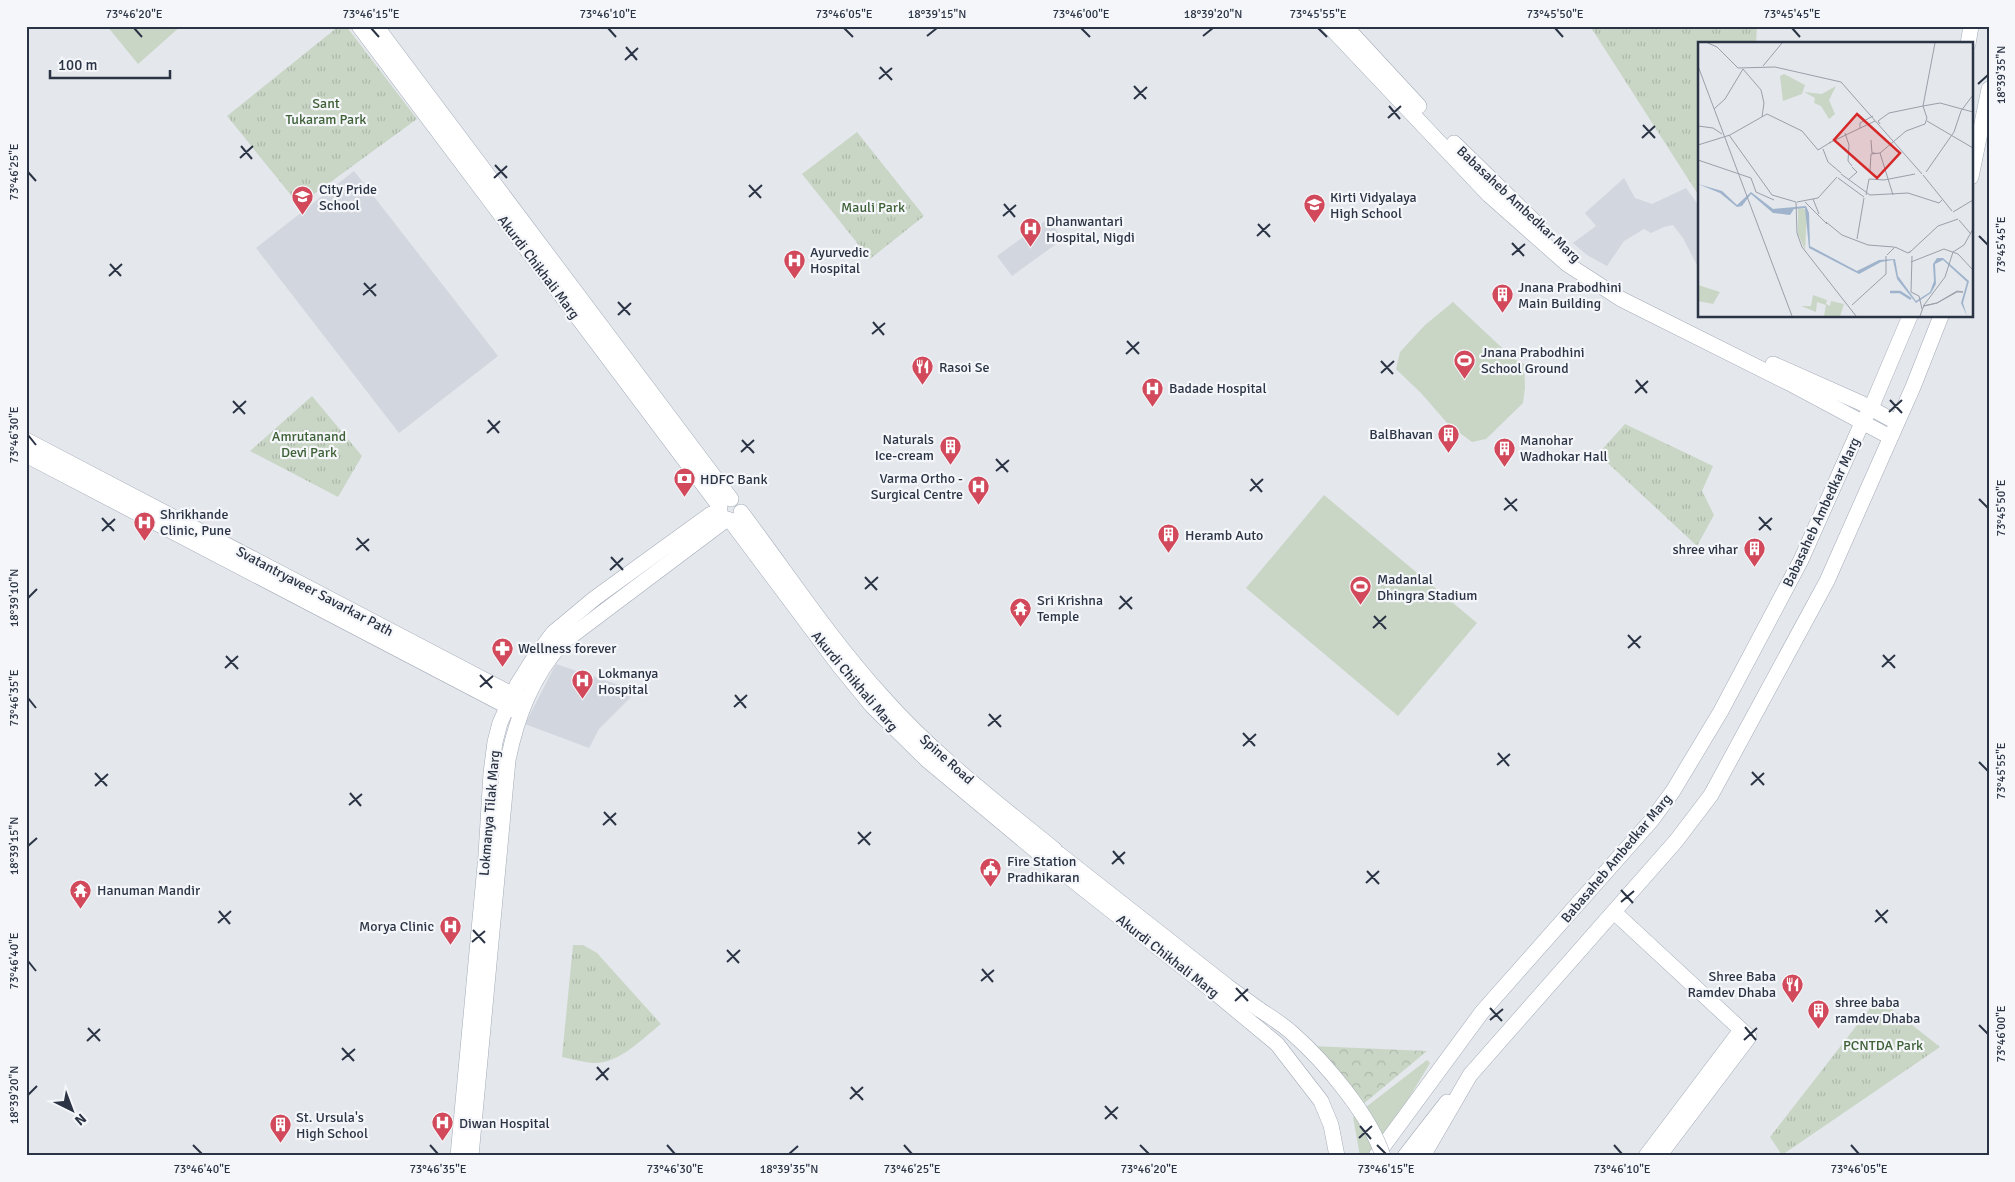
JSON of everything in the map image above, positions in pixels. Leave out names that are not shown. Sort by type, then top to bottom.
[{"type":"main road","name":"Akurdi Chikhali Marg","points":[[359,26],[728,511]]},
{"type":"main road","name":"Akurdi Chikhali Marg","points":[[376,26],[840,667],[872,706],[927,760],[1053,857],[1292,1033],[1335,1078],[1368,1124],[1379,1155]]},
{"type":"main road","name":"Babasaheb Ambedkar Marg","points":[[1329,26],[1489,195],[1567,264],[1621,299],[1789,383],[1890,437]]},
{"type":"main road","name":"Babasaheb Ambedkar Marg","points":[[1346,26],[1459,148],[1554,240],[1588,269],[1624,291],[1766,362],[1866,406],[1896,422]]},
{"type":"main road","points":[[1968,42],[1971,26]]},
{"type":"main road","points":[[1972,172],[1989,89]]},
{"type":"main road","points":[[1866,406],[1909,318]]},
{"type":"main road","points":[[1405,1156],[1430,1121],[1676,841],[1711,795],[1827,581],[1913,387],[1940,318]]},
{"type":"main road","name":"Babasaheb Ambedkar Marg","points":[[1379,1155],[1405,1115],[1482,1012],[1651,821],[1673,791],[1717,719],[1801,560],[1857,421],[1866,406]]},
{"type":"main road","name":"Svatantryaveer Savarkar Path","points":[[26,440],[516,704]]},
{"type":"main road","name":"Svatantryaveer Savarkar Path","points":[[26,455],[516,704]]},
{"type":"main road","name":"Lokmanya Tilak Marg","points":[[458,1156],[495,742],[516,704],[532,661],[553,633],[595,598],[711,514],[728,511]]},
{"type":"main road","name":"Lokmanya Tilak Marg","points":[[472,1156],[508,760],[516,704]]},
{"type":"main road","name":"Akurdi Chikhali Marg","points":[[1053,857],[1277,1044],[1321,1101],[1331,1125],[1337,1156]]},
{"type":"main road","points":[[1614,912],[1745,1033]]},
{"type":"main road","points":[[1646,1156],[1745,1033]]},
{"type":"main road","points":[[1659,1156],[1745,1033]]},
{"type":"main road","points":[[1423,1156],[1470,1075]]},
{"type":"shaded area","points":[[354,171],[498,356],[399,433],[256,248]]},
{"type":"shaded area","points":[[1624,178],[1635,198],[1652,204],[1686,188],[1698,205],[1698,267],[1683,238],[1673,225],[1651,233],[1644,229],[1624,241],[1607,266],[1587,255],[1573,243],[1596,226],[1585,213]]},
{"type":"shaded area","name":"Dhanwantari Hospital, Nigdi","points":[[1048,219],[1063,239],[1012,276],[997,256]]},
{"type":"shaded area","name":"Lokmanya Hospital","points":[[556,664],[637,691],[599,729],[589,748],[525,724]]},
{"type":"green space","points":[[107,26],[181,26],[138,64]]},
{"type":"green space","name":"Sant Tukaram Park","points":[[339,26],[346,26],[417,119],[299,205],[227,116]]},
{"type":"green space","points":[[1590,26],[1757,26],[1756,42],[1698,42],[1698,194]]},
{"type":"green space","name":"Mauli Park","points":[[857,132],[924,216],[870,259],[802,174]]},
{"type":"green space","name":"Jnana Prabodhini School Ground","points":[[1453,302],[1514,359],[1524,364],[1525,388],[1523,403],[1486,439],[1472,442],[1448,424],[1421,393],[1396,369],[1400,352],[1425,325]]},
{"type":"green space","name":"Amrutanand Devi Park","points":[[312,396],[362,456],[338,497],[250,451]]},
{"type":"green space","points":[[1625,424],[1713,466],[1702,491],[1714,515],[1697,546],[1598,454]]},
{"type":"green space","name":"Madanlal Dhingra Stadium","points":[[1324,495],[1477,623],[1398,716],[1246,588]]},
{"type":"green space","points":[[573,945],[583,945],[597,953],[661,1024],[630,1050],[603,1062],[589,1063],[562,1057]]},
{"type":"green space","name":"PCNTDA Park","points":[[1878,998],[1940,1047],[1782,1155],[1770,1137]]},
{"type":"green space","points":[[1311,1046],[1427,1051],[1362,1105]]},
{"type":"green space","points":[[1427,1060],[1430,1063],[1374,1156],[1360,1156],[1353,1117]]},
{"type":"place","name":"City Pride School","points":[[303,216]]},
{"type":"place","name":"Kirti Vidyalaya High School","points":[[1314,224]]},
{"type":"place","name":"Dhanwantari Hospital, Nigdi","points":[[1030,248]]},
{"type":"place","name":"Ayurvedic Hospital","points":[[794,279]]},
{"type":"place","name":"Jnana Prabodhini Main Building","points":[[1502,314]]},
{"type":"place","name":"Jnana Prabodhini School Ground","points":[[1465,379]]},
{"type":"place","name":"Rasoi Se","points":[[923,386]]},
{"type":"place","name":"Badade Hospital","points":[[1153,407]]},
{"type":"place","name":"BalBhavan","points":[[1449,453]]},
{"type":"place","name":"Naturals Ice-cream","points":[[950,466]]},
{"type":"place","name":"Manohar Wadhokar Hall","points":[[1504,467]]},
{"type":"place","name":"HDFC Bank","points":[[684,498]]},
{"type":"place","name":"Varma Ortho - Surgical Centre","points":[[979,505]]},
{"type":"place","name":"Shrikhande Clinic, Pune","points":[[144,541]]},
{"type":"place","name":"Heramb Auto","points":[[1169,554]]},
{"type":"place","name":"shree vihar","points":[[1754,568]]},
{"type":"place","name":"Madanlal Dhingra Stadium","points":[[1361,606]]},
{"type":"place","name":"Sri Krishna Temple","points":[[1021,627]]},
{"type":"place","name":"Wellness forever","points":[[502,667]]},
{"type":"place","name":"Lokmanya Hospital","points":[[582,700]]},
{"type":"place","name":"Fire Station Pradhikaran","points":[[991,888]]},
{"type":"place","name":"Hanuman Mandir","points":[[81,909]]},
{"type":"place","name":"Morya Clinic","points":[[450,945]]},
{"type":"place","name":"Shree Baba Ramdev Dhaba","points":[[1792,1003]]},
{"type":"place","name":"shree baba ramdev Dhaba","points":[[1819,1029]]},
{"type":"place","name":"Diwan Hospital","points":[[443,1142]]},
{"type":"place","name":"St. Ursula's High School","points":[[280,1144]]}]
